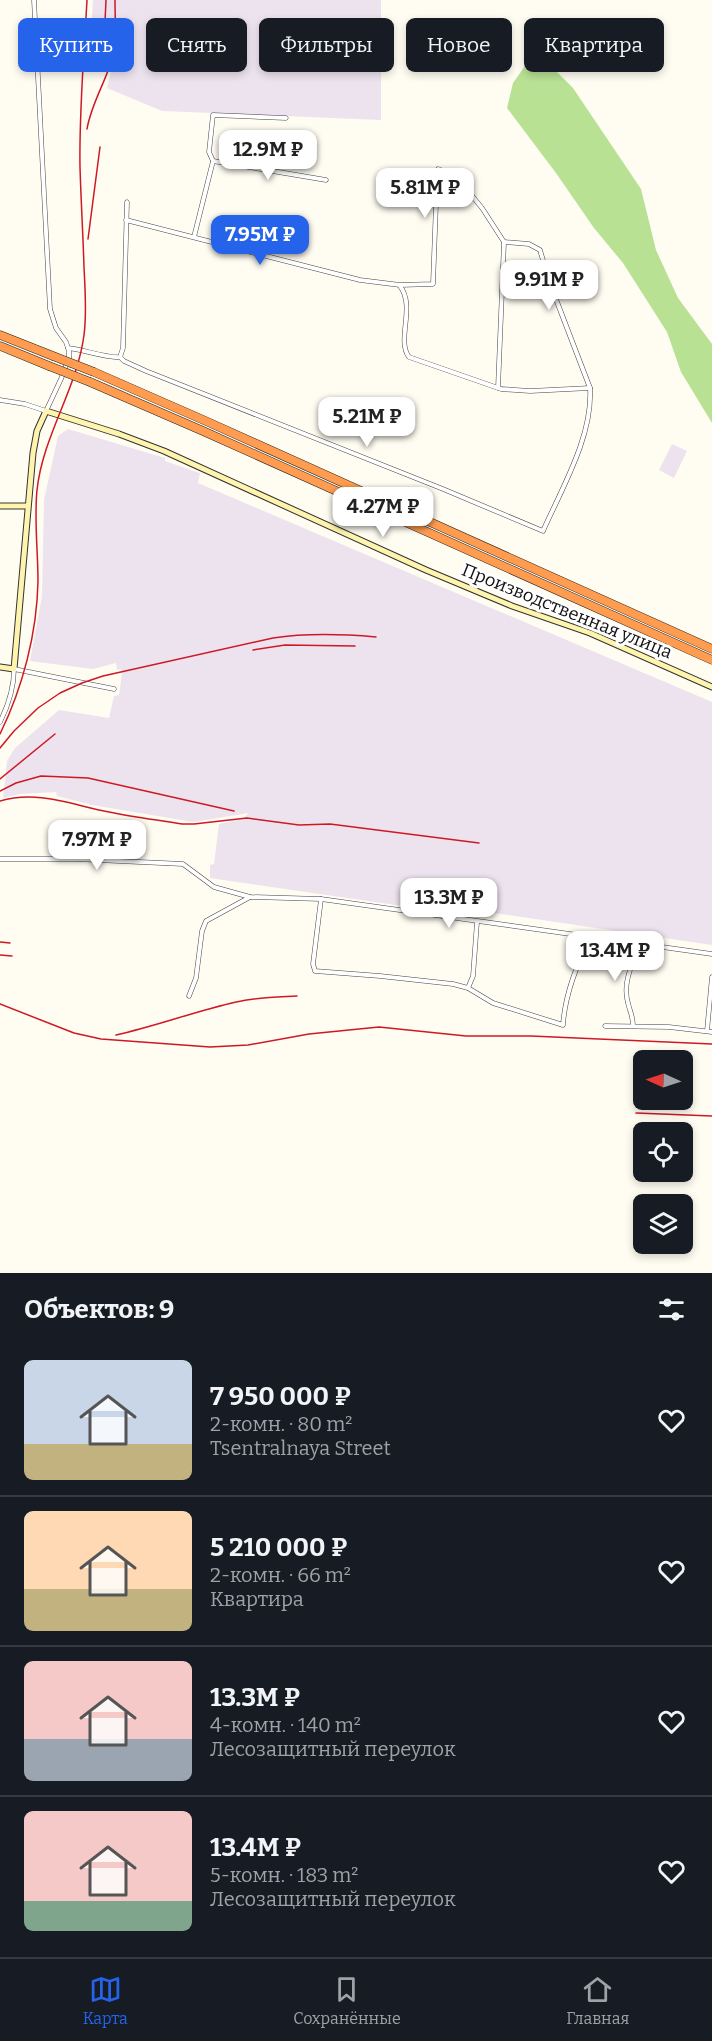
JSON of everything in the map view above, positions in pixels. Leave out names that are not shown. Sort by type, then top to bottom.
[{"type":"highway","points":[[0,335],[94,372],[712,648]]},
{"type":"highway","points":[[0,346],[203,431],[712,660]]},
{"type":"street","points":[[0,722],[14,678],[27,507],[35,440],[69,358],[68,348],[56,328],[50,309],[34,0]]},
{"type":"street","points":[[194,237],[213,160],[209,152],[213,115],[286,118]]},
{"type":"street","points":[[213,160],[326,180]]},
{"type":"street","points":[[126,220],[360,280],[400,285],[433,284],[436,204],[431,181],[438,169],[449,173],[464,186],[482,208],[504,242],[498,388]]},
{"type":"street","points":[[120,357],[123,348],[127,202]]},
{"type":"street","points":[[68,348],[91,351],[112,358],[120,357],[146,371],[543,531],[588,426],[590,388],[549,281],[540,250],[530,244],[504,242]]},
{"type":"street","points":[[400,285],[406,300],[405,345],[406,354],[409,357],[498,388],[530,391],[590,388]]},
{"type":"street","points":[[0,400],[25,404],[46,411]]},
{"type":"street","name":"Производственная улица","points":[[46,411],[164,451],[426,570],[512,606],[590,633],[712,687]]},
{"type":"street","points":[[0,506],[27,507]]},
{"type":"street","points":[[0,667],[114,688]]},
{"type":"street","points":[[0,859],[75,859],[183,864],[214,887],[250,897],[321,899],[712,954]]},
{"type":"street","points":[[189,996],[196,978],[202,931],[206,921],[250,897]]},
{"type":"street","points":[[321,899],[313,970],[390,977],[468,988],[493,1003],[563,1025],[564,1004],[577,965],[590,937]]},
{"type":"street","points":[[468,988],[472,976],[477,922]]},
{"type":"street","points":[[633,1026],[626,981],[639,944]]},
{"type":"street","points":[[604,1026],[669,1027],[710,1032],[712,977]]},
{"type":"shaded area","points":[[93,0],[381,0],[381,18],[259,18],[259,72],[381,72],[381,120],[162,111],[107,88],[111,72],[134,72],[134,18],[92,18]]},
{"type":"shaded area","points":[[68,429],[165,458],[165,461],[200,473],[198,483],[712,702],[712,945],[474,910],[472,916],[210,878],[210,865],[214,864],[219,824],[242,819],[249,813],[193,822],[92,805],[57,796],[56,792],[20,794],[3,798],[7,761],[15,748],[59,710],[109,718],[114,696],[119,695],[122,674],[121,669],[117,670],[116,663],[93,669],[30,661],[42,596],[44,500],[58,436]]},
{"type":"shaded area","points":[[672,444],[687,451],[674,478],[659,470]]},
{"type":"green space","points":[[524,67],[524,72],[557,72],[573,88],[641,189],[656,250],[678,298],[712,344],[712,423],[681,372],[667,332],[623,263],[594,228],[507,108],[513,83]]},
{"type":"railway","points":[[0,734],[16,698],[32,640],[38,581],[36,501],[40,470],[75,374],[84,335],[86,301],[80,146],[87,0]]},
{"type":"railway","points":[[105,18],[106,0]]},
{"type":"railway","points":[[87,129],[113,54],[115,0]]},
{"type":"railway","points":[[88,239],[100,147]]},
{"type":"railway","points":[[0,748],[38,708],[60,693],[103,676],[273,638],[324,634],[376,637]]},
{"type":"railway","points":[[253,650],[285,645],[355,646]]},
{"type":"railway","points":[[0,779],[55,734]]},
{"type":"railway","points":[[0,791],[16,783],[41,776],[88,778],[234,811]]},
{"type":"railway","points":[[0,801],[14,798],[41,798],[182,824],[247,818],[299,825],[330,824],[479,843]]},
{"type":"railway","points":[[0,942],[10,943]]},
{"type":"railway","points":[[0,955],[12,956]]},
{"type":"railway","points":[[116,1035],[244,1000],[297,996]]},
{"type":"railway","points":[[0,1004],[74,1033],[101,1039],[210,1047],[248,1045],[309,1034],[379,1027],[466,1036],[531,1036],[712,1044]]},
{"type":"railway","points":[[636,1113],[712,1116]]}]
